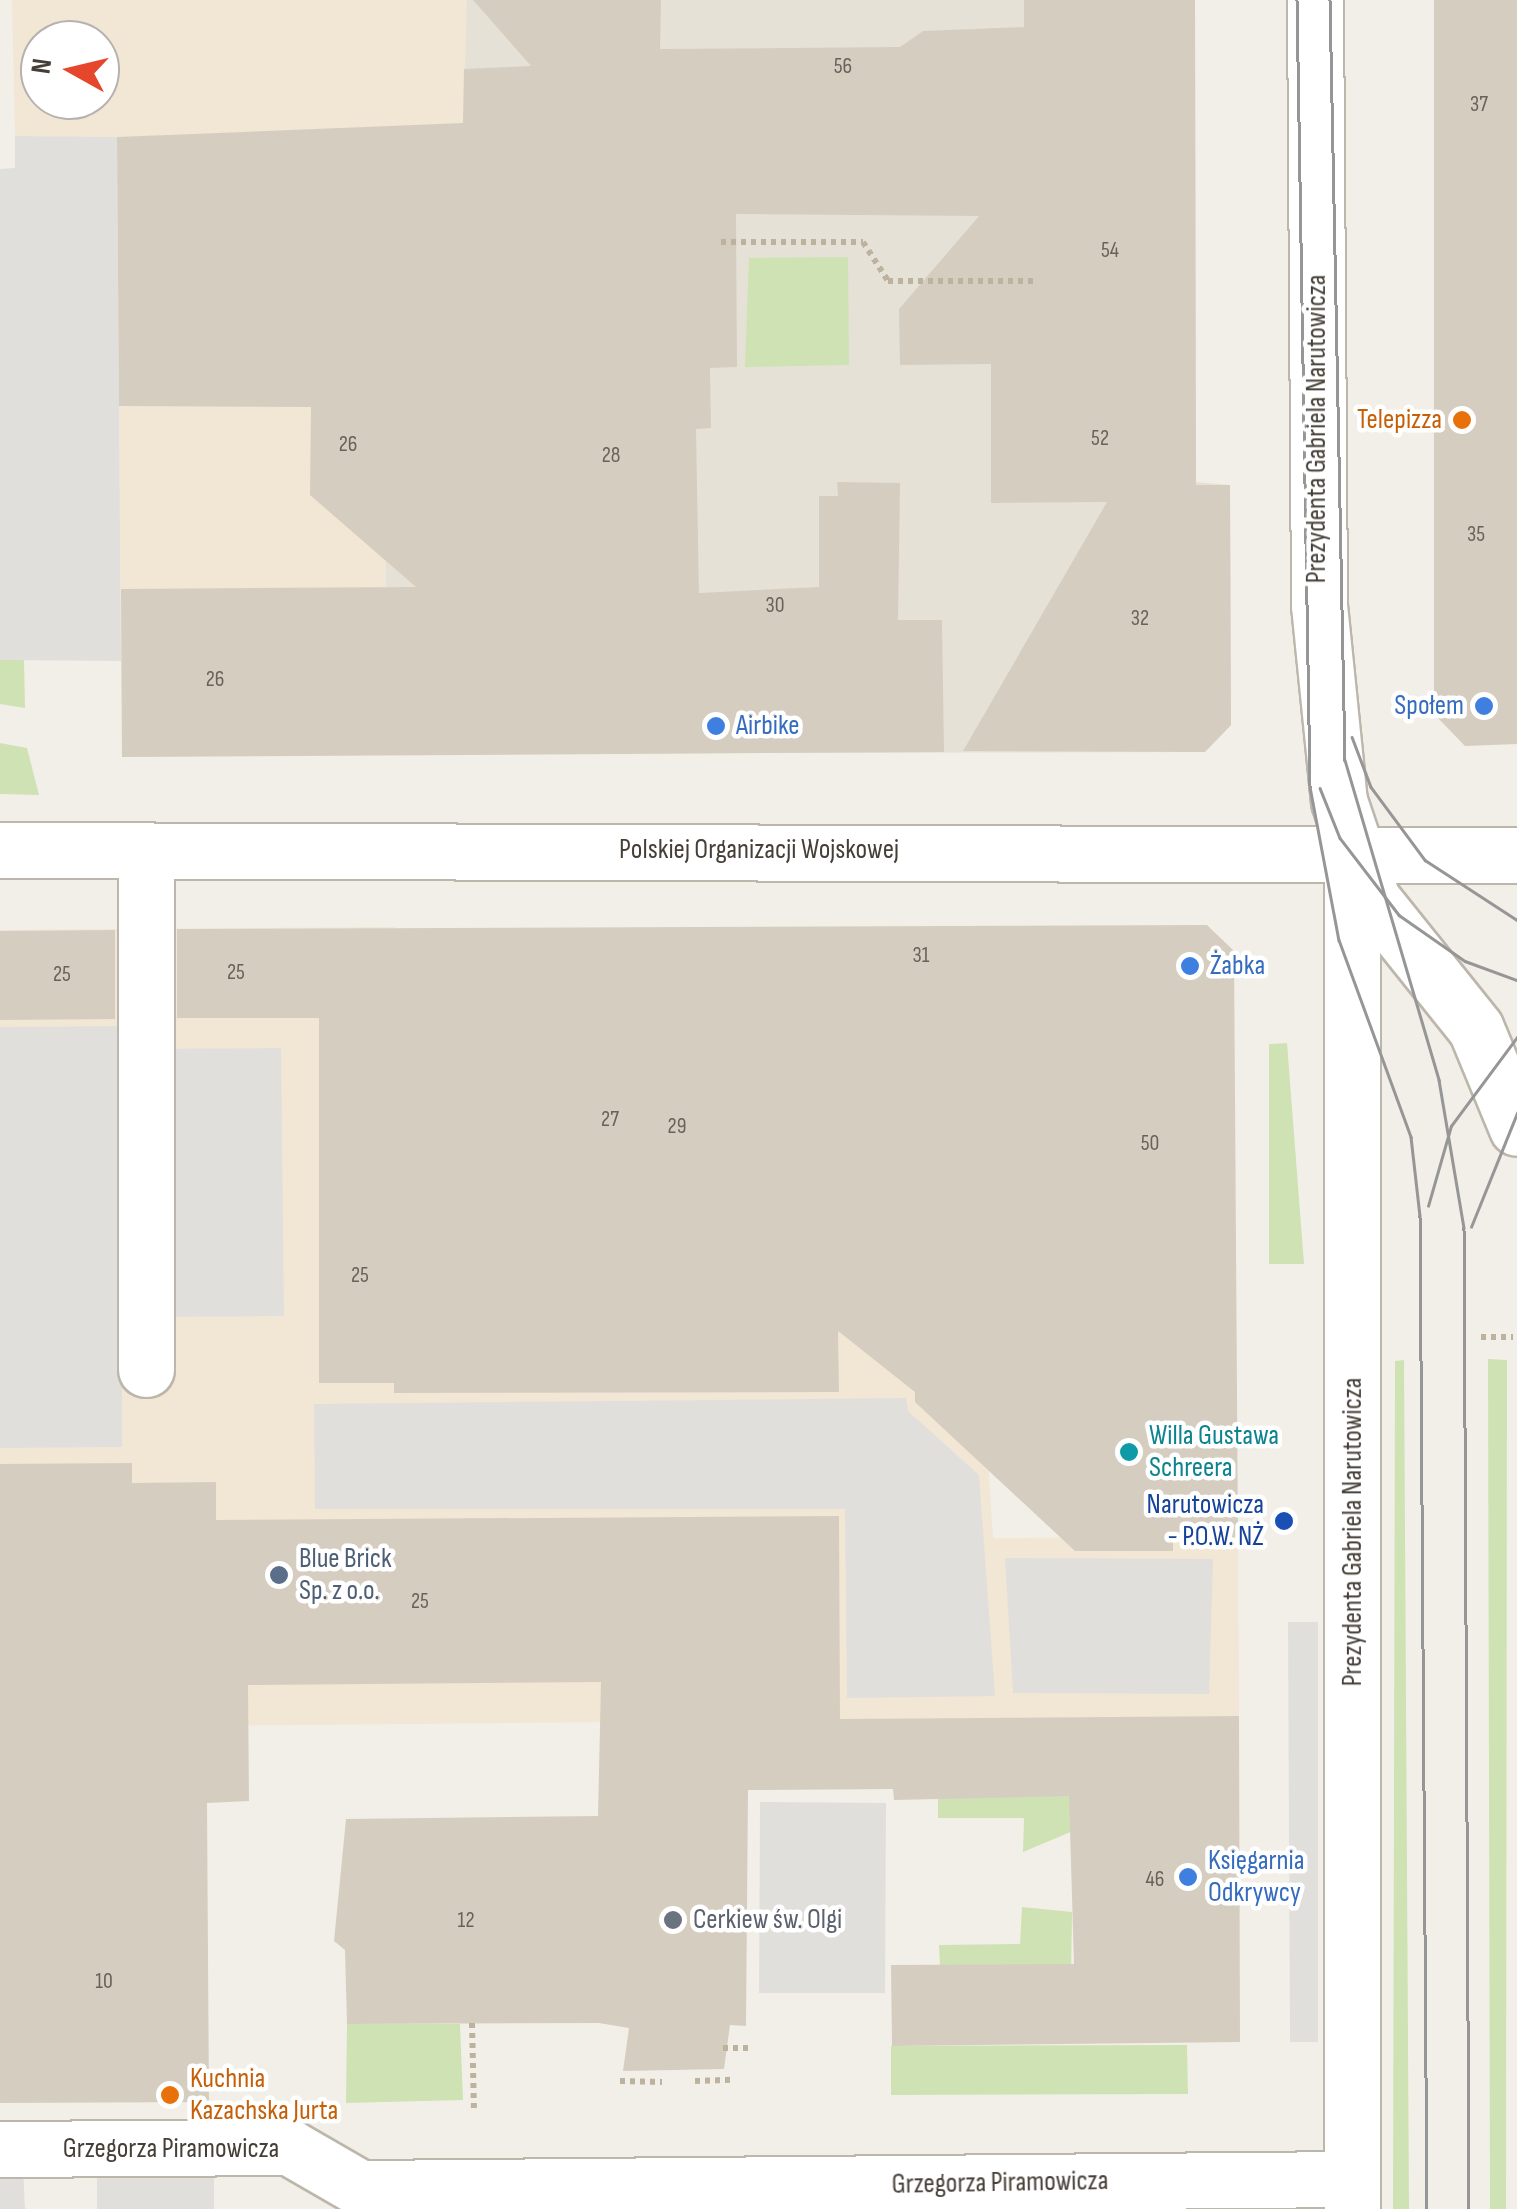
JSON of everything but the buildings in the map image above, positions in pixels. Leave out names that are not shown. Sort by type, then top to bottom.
[{"type":"street","name":"Prezydenta Gabriela Narutowicza","points":[[1315,0],[1319,628],[1352,856],[1352,2194]]},
{"type":"street","name":"Polskiej Organizacji Wojskowej","points":[[0,850],[1226,848],[1352,856],[1517,855]]},
{"type":"street","points":[[146,850],[146,1368]]},
{"type":"street","name":"Prezydenta Gabriela Narutowicza","points":[[1352,856],[1388,924],[1476,1029],[1517,1128]]},
{"type":"street","name":"Grzegorza Piramowicza","points":[[0,2149],[290,2147],[360,2188],[1352,2194]]},
{"type":"path","points":[[721,242],[863,242],[888,281],[1037,282]]},
{"type":"path","points":[[1480,1338],[1513,1337]]},
{"type":"path","points":[[472,2023],[474,2113]]},
{"type":"path","points":[[723,2048],[748,2048]]},
{"type":"path","points":[[695,2081],[732,2080]]},
{"type":"path","points":[[620,2081],[662,2082]]},
{"type":"shaded area","points":[[12,0],[467,0],[463,131],[384,132],[386,754],[122,757],[117,138],[15,136]]},
{"type":"shaded area","points":[[465,0],[1195,0],[1196,482],[1230,485],[1231,725],[1205,752],[386,754],[384,131]]},
{"type":"shaded area","points":[[15,136],[117,137],[121,661],[0,660],[0,169],[15,168]]},
{"type":"shaded area","points":[[395,927],[401,1327],[915,1324],[984,1397],[993,1538],[1238,1537],[1239,1716],[0,1728],[0,930]]},
{"type":"shaded area","points":[[125,1026],[127,1049],[281,1048],[284,1316],[122,1317],[122,1447],[0,1448],[0,1027]]},
{"type":"shaded area","points":[[906,1398],[908,1411],[979,1475],[995,1696],[847,1698],[845,1509],[315,1509],[314,1404]]},
{"type":"shaded area","points":[[1005,1558],[1213,1559],[1209,1694],[1013,1693]]},
{"type":"shaded area","points":[[1288,1622],[1318,1622],[1318,2042],[1290,2042]]},
{"type":"shaded area","points":[[760,1802],[886,1803],[885,1993],[759,1993]]},
{"type":"shaded area","points":[[0,2166],[23,2166],[25,2209],[0,2209]]},
{"type":"shaded area","points":[[97,2166],[214,2166],[214,2209],[97,2209]]},
{"type":"green space","points":[[848,257],[849,365],[745,367],[749,258]]},
{"type":"green space","points":[[0,660],[24,660],[25,708],[0,704]]},
{"type":"green space","points":[[0,743],[27,748],[39,795],[0,794]]},
{"type":"green space","points":[[1287,1043],[1304,1264],[1269,1264],[1269,1044]]},
{"type":"green space","points":[[1488,1359],[1507,1360],[1506,2209],[1490,2209]]},
{"type":"green space","points":[[1404,1360],[1409,2209],[1393,2209],[1395,1361]]},
{"type":"green space","points":[[1072,1780],[1073,1831],[1023,1852],[1024,1818],[938,1818],[938,1799]]},
{"type":"green space","points":[[1022,1907],[1072,1912],[1071,1978],[940,1966],[939,1945],[1020,1944]]},
{"type":"green space","points":[[347,2024],[460,2024],[463,2100],[346,2103]]},
{"type":"green space","points":[[1187,2045],[1188,2094],[891,2095],[891,2046]]},
{"type":"tram line","points":[[1297,0],[1310,787],[1339,940],[1411,1137],[1420,1216],[1427,2209]]},
{"type":"tram line","points":[[1330,0],[1345,760],[1439,1080],[1464,1228],[1469,2209]]},
{"type":"tram line","points":[[1352,737],[1371,787],[1425,860],[1517,920]]},
{"type":"tram line","points":[[1320,788],[1340,838],[1399,915],[1465,961],[1517,980]]},
{"type":"tram line","points":[[1428,1206],[1451,1126],[1517,1037]]},
{"type":"tram line","points":[[1471,1227],[1517,1113]]},
{"type":"place","name":"Telepizza","points":[[1462,420]]},
{"type":"place","name":"Społem","points":[[1484,706]]},
{"type":"place","name":"Airbike","points":[[716,726]]},
{"type":"place","name":"Żabka","points":[[1190,966]]},
{"type":"place","name":"Willa Gustawa Schreera","points":[[1129,1452]]},
{"type":"place","name":"Narutowicza - P.O.W. NŻ","points":[[1284,1521]]},
{"type":"place","name":"Blue Brick Sp. z o.o.","points":[[279,1575]]},
{"type":"place","name":"Księgarnia Odkrywcy","points":[[1188,1877]]},
{"type":"place","name":"Cerkiew św. Olgi","points":[[673,1920]]},
{"type":"place","name":"Kuchnia Kazachska Jurta","points":[[170,2095]]}]
